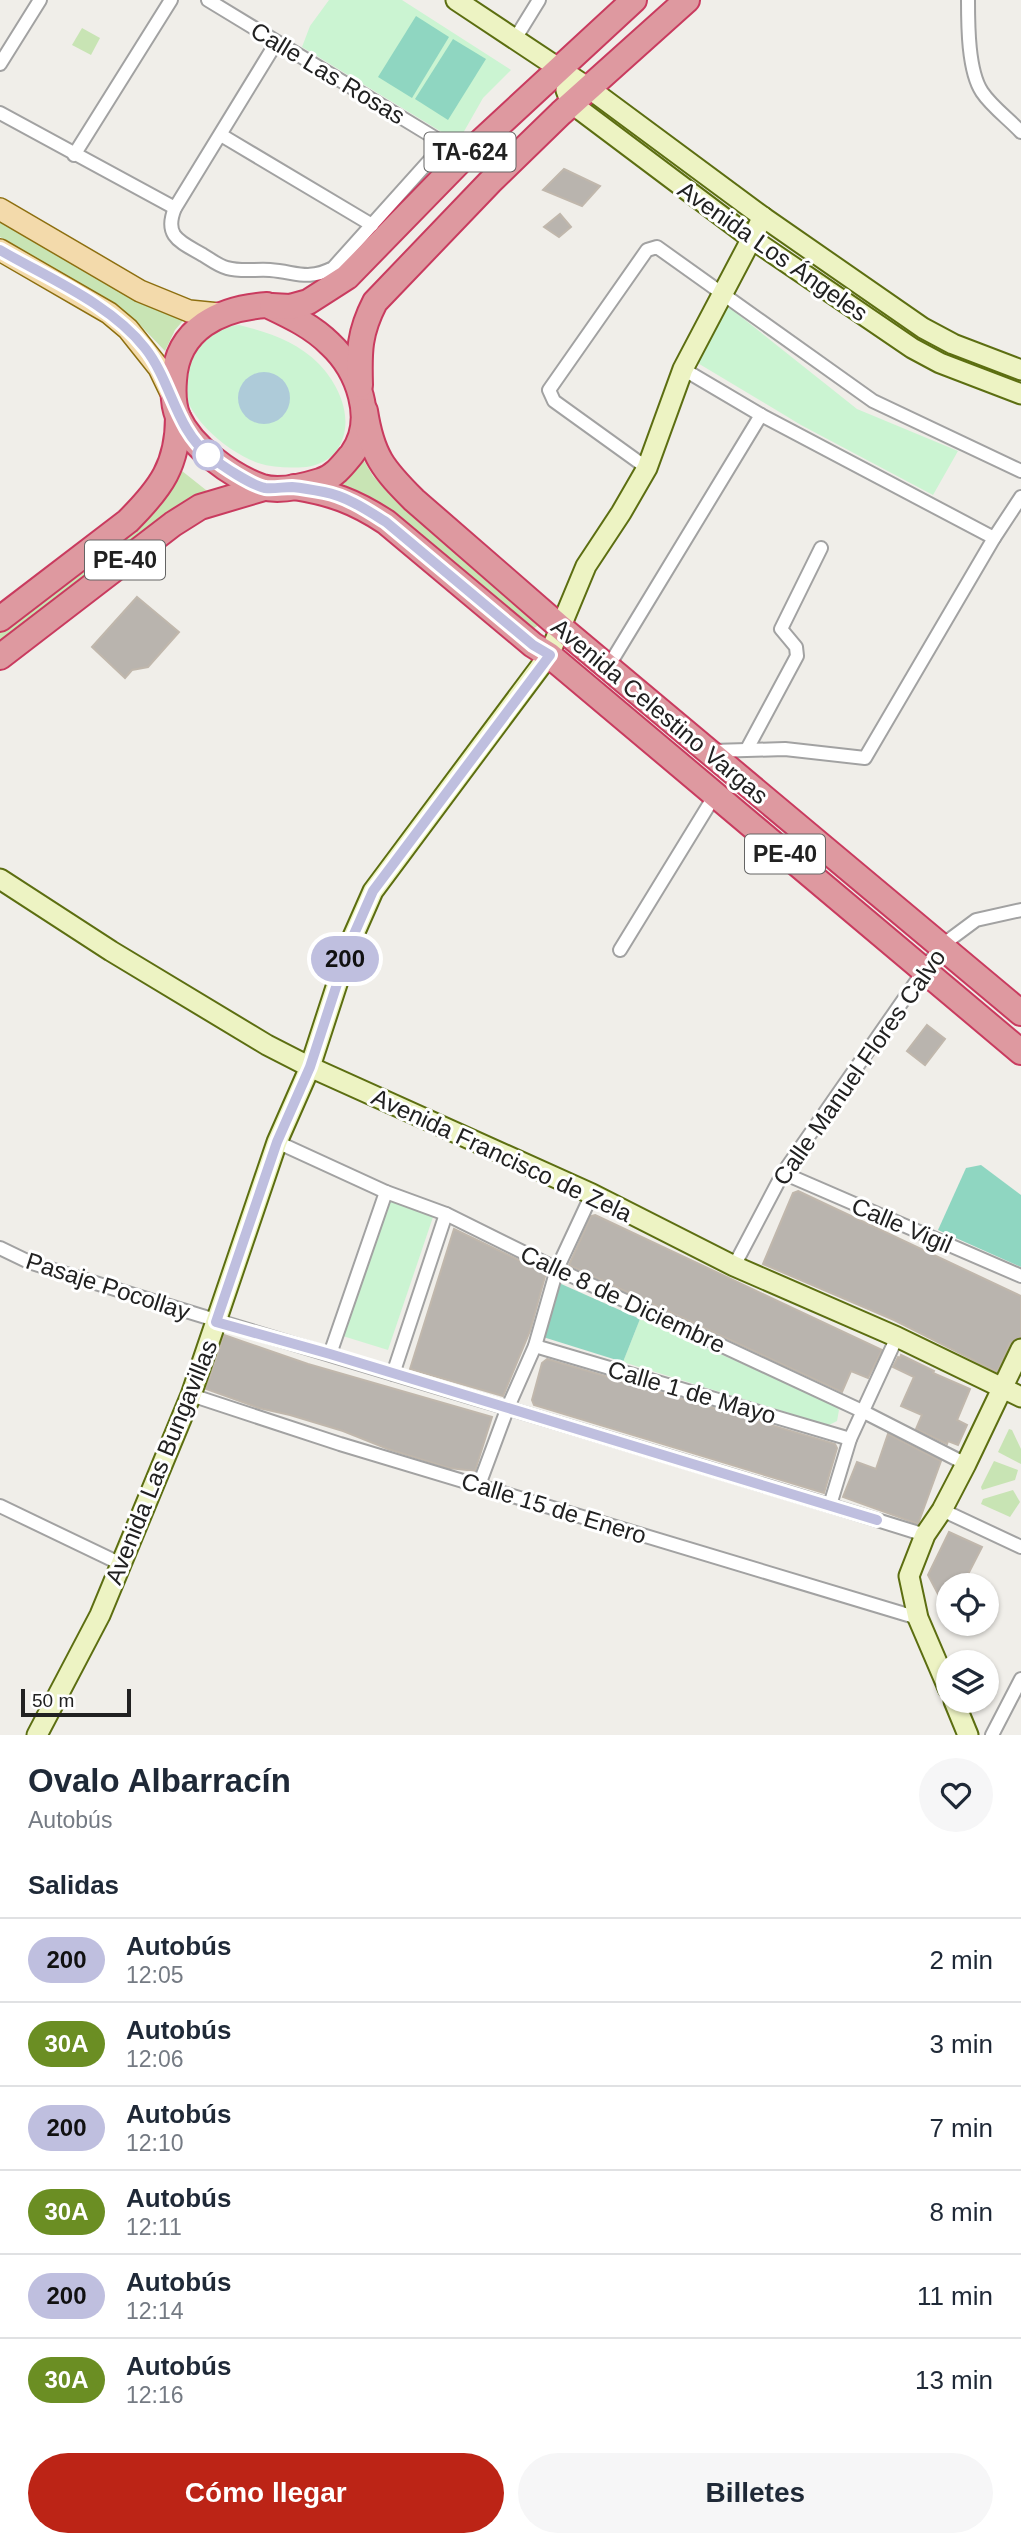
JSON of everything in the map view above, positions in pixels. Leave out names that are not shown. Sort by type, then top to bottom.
[{"type":"highway","name":"TA-624","points":[[267,305],[290,307],[308,302],[347,277],[463,158],[634,0]]},
{"type":"highway","name":"TA-624","points":[[363,402],[359,346],[368,315],[375,302],[489,181],[687,0]]},
{"type":"highway","points":[[463,158],[489,181]]},
{"type":"highway","points":[[267,305],[298,320],[332,345],[345,364],[363,402],[357,447],[338,471],[326,479],[294,487],[264,488],[227,468],[208,455],[175,407],[175,371],[181,349],[202,325],[219,314],[248,306],[267,305]]},
{"type":"highway","name":"Avenida Celestino Vargas","points":[[363,402],[369,437],[378,460],[414,500],[608,667],[1021,1013]]},
{"type":"highway","name":"PE-40","points":[[0,619],[128,521],[147,502],[172,465],[178,437],[175,407]]},
{"type":"highway","name":"Avenida Celestino Vargas","points":[[294,487],[327,492],[361,506],[386,522],[533,645],[550,655],[1021,1052]]},
{"type":"highway","name":"PE-40","points":[[0,656],[173,524],[200,507],[264,488]]},
{"type":"highway","points":[[663,751],[680,727]]},
{"type":"main road","points":[[0,209],[140,291],[189,311],[219,314]]},
{"type":"main road","points":[[0,250],[109,313],[128,329],[159,368],[175,407]]},
{"type":"street","points":[[0,64],[40,0]]},
{"type":"street","points":[[75,155],[171,0]]},
{"type":"street","name":"Calle Las Rosas","points":[[208,0],[435,138],[440,144],[438,151],[372,225]]},
{"type":"street","name":"Avenida Los Ángeles","points":[[456,0],[558,69],[580,96],[752,239],[912,348],[940,363],[1021,394]]},
{"type":"street","points":[[515,38],[539,0]]},
{"type":"street","points":[[968,0],[968,28],[976,79],[982,92],[1021,132]]},
{"type":"street","points":[[221,135],[372,225],[333,268],[316,276],[225,268],[178,241],[171,231],[170,220],[175,208],[276,43]]},
{"type":"street","name":"Avenida Los Ángeles","points":[[580,96],[763,217],[923,328],[953,344],[1021,370]]},
{"type":"street","points":[[0,113],[175,208]]},
{"type":"street","name":"Avenida Las Bungavillas","points":[[37,1735],[100,1615],[191,1395],[277,1142],[310,1067],[351,941],[373,891],[550,655],[586,566],[647,468],[683,369],[763,217]]},
{"type":"street","points":[[647,468],[554,401],[549,390],[648,250],[657,247],[873,401],[1021,471]]},
{"type":"street","points":[[683,369],[761,415],[994,538]]},
{"type":"street","points":[[608,667],[761,415]]},
{"type":"street","points":[[708,751],[785,749],[865,758],[994,538],[1021,497]]},
{"type":"street","points":[[747,750],[797,656],[797,649],[781,629],[821,548]]},
{"type":"street","points":[[620,950],[715,795]]},
{"type":"street","name":"Avenida Francisco de Zela","points":[[0,879],[111,951],[267,1045],[310,1067],[592,1194],[734,1266],[897,1337],[1012,1393]]},
{"type":"street","name":"Calle Manuel Flores Calvo","points":[[734,1266],[783,1174],[941,946],[976,920],[1021,910]]},
{"type":"street","name":"Calle 8 de Diciembre","points":[[277,1142],[386,1192],[446,1214],[557,1269],[862,1411],[966,1464]]},
{"type":"street","name":"Calle Vigil","points":[[783,1174],[1021,1276]]},
{"type":"street","points":[[330,1354],[386,1192]]},
{"type":"street","points":[[479,1485],[508,1407],[535,1346],[557,1269],[592,1194]]},
{"type":"street","points":[[393,1374],[446,1214]]},
{"type":"street","name":"Pasaje Pocollay","points":[[0,1248],[29,1262],[216,1322],[508,1407],[925,1535]]},
{"type":"street","points":[[830,1505],[850,1438],[897,1337]]},
{"type":"street","name":"Calle 1 de Mayo","points":[[535,1346],[850,1438]]},
{"type":"street","points":[[936,1660],[918,1618],[909,1576],[925,1535],[942,1510],[966,1464],[1012,1393],[1021,1349]]},
{"type":"street","name":"Calle 15 de Enero","points":[[191,1395],[340,1444],[918,1618]]},
{"type":"street","points":[[0,1506],[121,1564]]},
{"type":"street","points":[[942,1510],[1021,1547]]},
{"type":"street","points":[[992,1735],[1021,1679]]},
{"type":"street","points":[[959,1713],[968,1735]]},
{"type":"green space","points":[[329,0],[402,0],[511,70],[483,98],[458,142],[302,47],[310,26]]},
{"type":"green space","points":[[416,16],[449,37],[412,98],[378,77]]},
{"type":"green space","points":[[82,28],[100,38],[91,55],[72,45]]},
{"type":"green space","points":[[453,39],[486,59],[448,120],[415,99]]},
{"type":"green space","points":[[0,217],[187,316],[175,330],[165,351],[141,326],[112,303],[0,237]]},
{"type":"green space","points":[[725,304],[857,409],[958,451],[933,495],[801,425],[696,362]]},
{"type":"green space","points":[[239,325],[272,335],[302,350],[319,364],[334,384],[344,407],[345,432],[341,443],[328,459],[306,467],[258,463],[218,439],[195,414],[183,386],[184,361],[212,332]]},
{"type":"green space","points":[[360,454],[373,476],[385,489],[537,613],[539,623],[536,627],[527,630],[334,486]]},
{"type":"green space","points":[[182,471],[211,494],[0,645],[0,626],[161,502]]},
{"type":"green space","points":[[981,1165],[1021,1195],[1021,1267],[938,1230],[966,1168]]},
{"type":"green space","points":[[380,1193],[433,1217],[388,1350],[333,1333]]},
{"type":"green space","points":[[559,1283],[640,1319],[623,1362],[543,1337]]},
{"type":"green space","points":[[640,1319],[834,1404],[839,1410],[837,1421],[829,1425],[821,1423],[623,1362]]},
{"type":"green space","points":[[1009,1429],[1021,1449],[1021,1464],[998,1452]]},
{"type":"green space","points":[[994,1461],[1018,1470],[1015,1480],[982,1490],[981,1487]]},
{"type":"green space","points":[[1013,1490],[1020,1502],[1010,1517],[981,1504],[983,1499]]},
{"type":"water","points":[[264,372],[274,374],[282,380],[288,388],[288,408],[282,416],[274,422],[264,424],[254,422],[246,416],[240,408],[238,398],[240,388],[246,380],[254,374]]},
{"type":"building","points":[[564,169],[600,186],[582,206],[543,190]]},
{"type":"building","points":[[560,214],[571,227],[559,237],[544,227]]},
{"type":"building","points":[[137,597],[179,632],[148,667],[132,670],[125,678],[92,647]]},
{"type":"building","points":[[927,1025],[945,1039],[925,1065],[907,1051]]},
{"type":"building","points":[[798,1191],[1021,1296],[1021,1337],[1010,1343],[997,1372],[894,1320],[763,1264],[793,1193]]},
{"type":"building","points":[[595,1215],[882,1350],[868,1378],[851,1371],[842,1392],[569,1265],[591,1216]]},
{"type":"building","points":[[454,1229],[546,1273],[530,1331],[503,1396],[410,1369]]},
{"type":"building","points":[[224,1335],[308,1364],[492,1417],[475,1471],[449,1468],[388,1449],[343,1431],[259,1408],[206,1389]]},
{"type":"building","points":[[901,1355],[970,1389],[957,1420],[967,1425],[958,1445],[948,1441],[947,1444],[916,1429],[922,1415],[901,1406],[914,1377],[893,1367]]},
{"type":"building","points":[[547,1359],[835,1444],[837,1448],[824,1493],[534,1405],[532,1400],[542,1363]]},
{"type":"building","points":[[888,1434],[941,1461],[918,1524],[843,1497],[857,1462],[876,1469]]},
{"type":"building","points":[[949,1532],[982,1547],[969,1573],[936,1573],[936,1590],[928,1575]]},
{"type":"bus line","name":"200","points":[[0,250],[109,313],[128,329],[159,368],[173,397],[178,417],[208,455],[264,488],[294,487],[327,492],[361,506],[386,522],[533,645],[550,655],[373,891],[351,941],[310,1067],[277,1142],[216,1322],[508,1407],[877,1520]]}]
